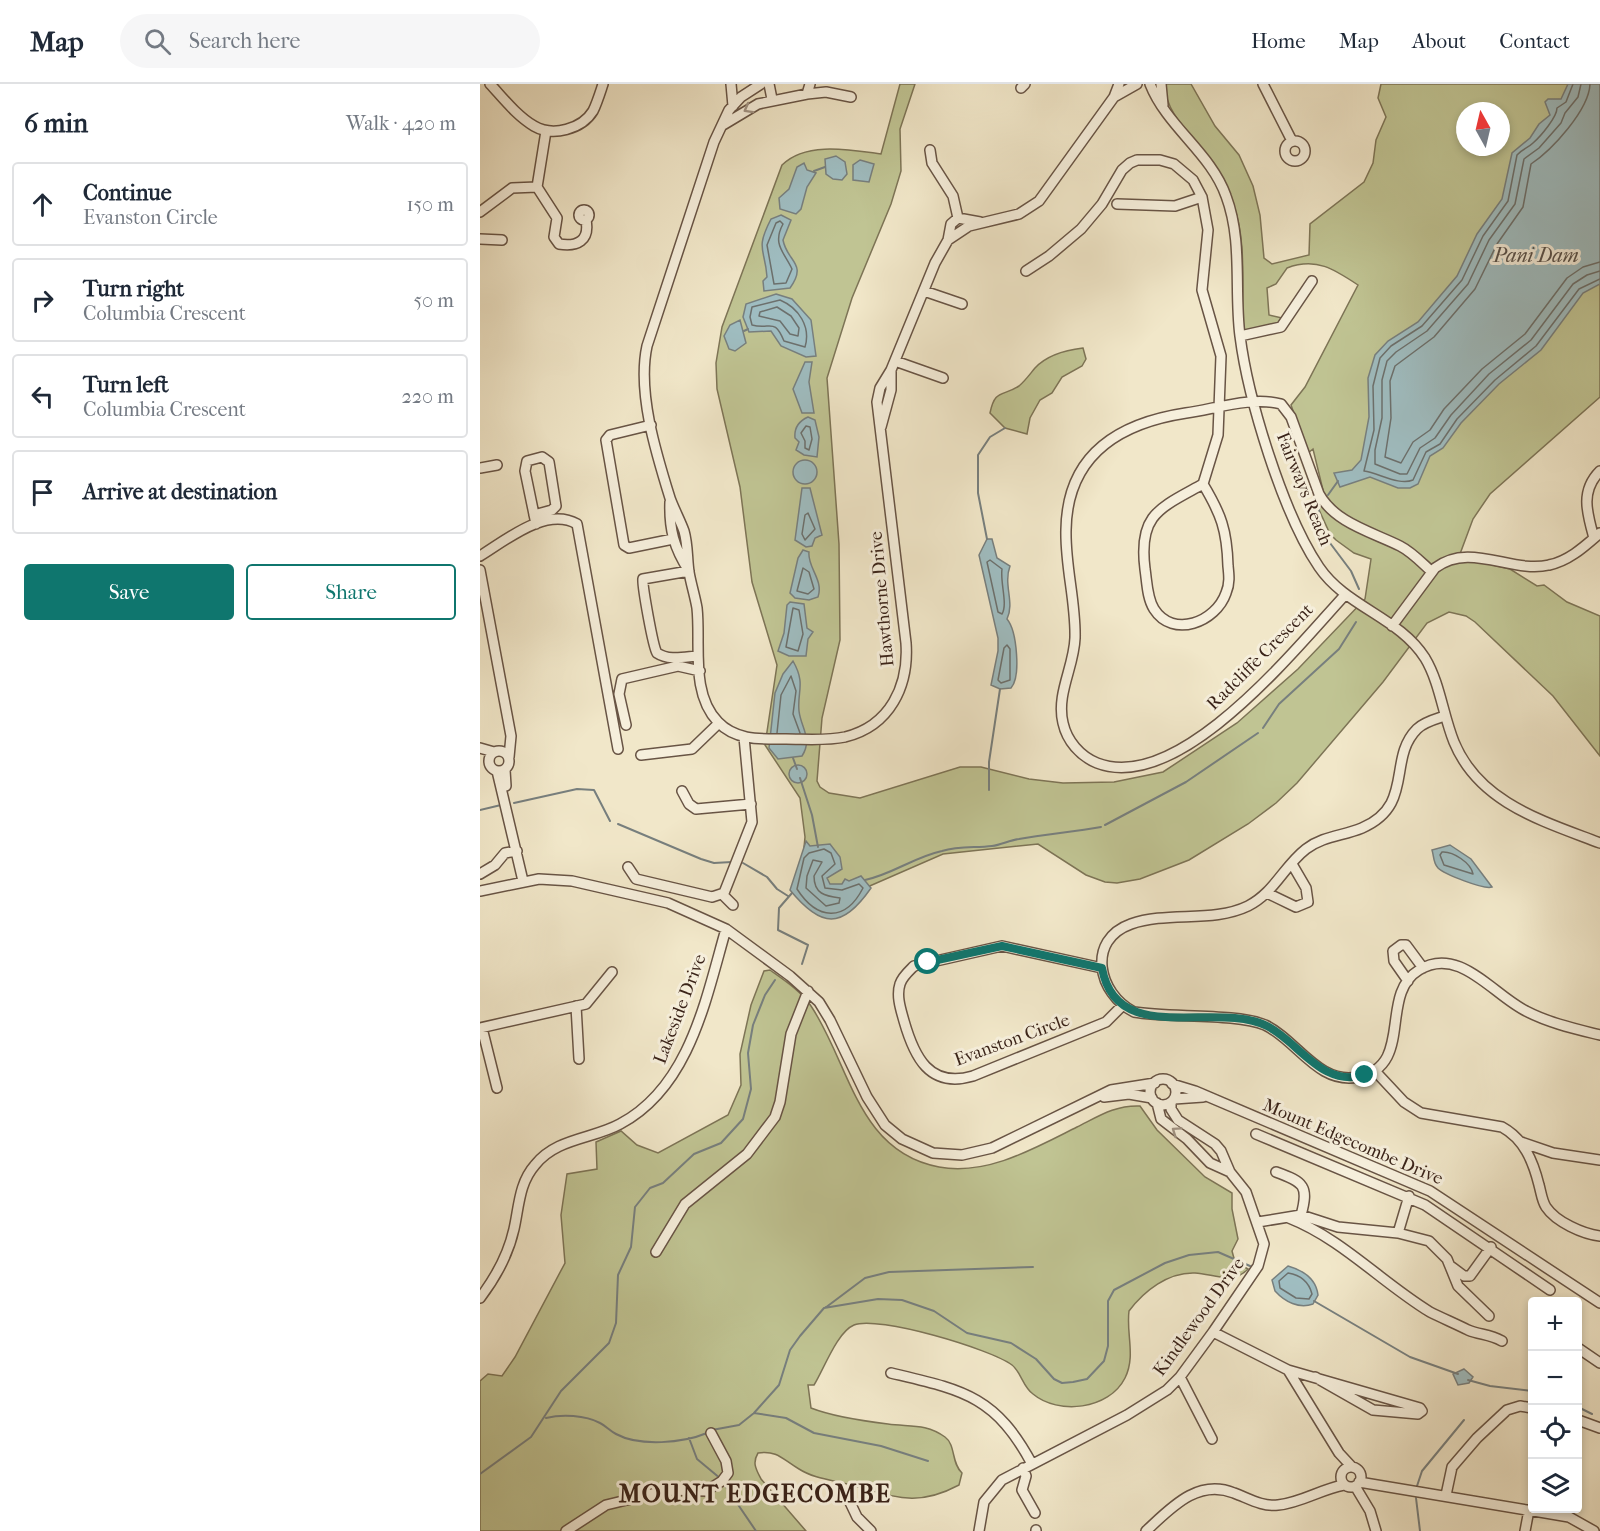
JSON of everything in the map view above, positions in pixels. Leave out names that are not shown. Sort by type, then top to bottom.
[{"type":"street","points":[[490,84],[522,117],[546,131],[572,127],[587,118],[593,110],[603,84]]},
{"type":"street","points":[[731,84],[733,106]]},
{"type":"street","points":[[689,571],[673,540],[670,500],[651,425],[643,379],[646,346],[710,152],[733,106],[741,97],[761,84]]},
{"type":"street","points":[[769,84],[772,99]]},
{"type":"street","points":[[948,240],[959,231],[980,222],[1019,214],[1040,201],[1114,97],[1119,84]]},
{"type":"street","points":[[1114,97],[1137,84]]},
{"type":"street","name":"Fairways Reach","points":[[1150,84],[1177,127],[1212,167],[1226,196],[1234,225],[1240,336],[1255,402],[1270,456],[1318,566],[1345,596],[1406,636],[1426,660],[1463,761],[1486,789],[1532,816],[1600,843]]},
{"type":"street","name":"Fairways Reach","points":[[1161,84],[1163,105]]},
{"type":"street","points":[[1263,84],[1292,141]]},
{"type":"street","points":[[723,126],[749,109],[772,99],[808,89],[851,97]]},
{"type":"street","points":[[546,131],[537,187],[557,218],[554,237],[559,244],[577,245],[586,232],[586,220]]},
{"type":"street","points":[[930,150],[932,163],[953,196],[958,218],[980,222]]},
{"type":"street","points":[[1026,271],[1071,239],[1102,204],[1122,170],[1137,160],[1160,160],[1174,164],[1193,180],[1202,197],[1208,230],[1202,290],[1221,356],[1218,435],[1203,484],[1157,513],[1149,521],[1143,538],[1150,602],[1160,617],[1179,625],[1190,625],[1201,621],[1216,610],[1227,592],[1229,581],[1225,526],[1203,484]]},
{"type":"street","points":[[480,212],[512,188],[537,187]]},
{"type":"street","points":[[1117,204],[1174,206],[1202,197]]},
{"type":"street","name":"Hawthorne Drive","points":[[719,723],[744,737],[843,738],[876,722],[900,694],[906,671],[906,644],[880,429],[882,408],[880,387],[891,370],[948,240],[951,224],[958,218]]},
{"type":"street","points":[[480,239],[502,240]]},
{"type":"street","points":[[1240,336],[1281,327],[1312,281]]},
{"type":"street","points":[[924,291],[962,304]]},
{"type":"street","points":[[895,360],[943,378]]},
{"type":"street","name":"Hawthorne Drive","points":[[882,408],[891,390],[891,370]]},
{"type":"street","points":[[880,387],[891,390]]},
{"type":"street","name":"Radcliffe Crescent","points":[[1345,596],[1236,710],[1182,749],[1162,759],[1121,767],[1094,762],[1074,747],[1062,722],[1061,707],[1075,639],[1066,530],[1067,513],[1077,481],[1100,449],[1132,426],[1159,417],[1255,402],[1273,402],[1286,408],[1318,494],[1325,503],[1357,527],[1401,547],[1432,572]]},
{"type":"street","points":[[651,425],[610,435],[606,440],[624,545],[629,548],[673,540],[687,545]]},
{"type":"street","points":[[480,556],[556,506],[549,462],[542,457],[527,460],[524,466],[535,519]]},
{"type":"street","points":[[480,468],[497,465]]},
{"type":"street","points":[[1392,626],[1432,572],[1445,562],[1474,557],[1524,566],[1549,566],[1563,561],[1597,535],[1586,502],[1590,484],[1600,471]]},
{"type":"street","points":[[641,755],[692,749],[719,723],[706,706],[698,656],[697,608],[689,571],[687,545],[683,529],[670,500]]},
{"type":"street","points":[[535,519],[572,521],[580,528],[618,749]]},
{"type":"street","points":[[673,540],[683,529]]},
{"type":"street","points":[[480,570],[509,724],[501,753],[490,767],[501,771]]},
{"type":"street","points":[[689,571],[643,579],[642,586],[649,607],[651,636],[657,653],[663,657],[675,658],[698,656]]},
{"type":"street","points":[[626,724],[619,694],[622,679],[678,666],[700,671]]},
{"type":"street","points":[[1445,716],[1417,728],[1409,739],[1397,789],[1384,814],[1359,830],[1320,841],[1306,849],[1268,892],[1247,907],[1230,912],[1131,924],[1111,939],[1106,947],[1102,968],[1108,991],[1122,1006],[1147,1014],[1257,1022],[1279,1034],[1314,1064],[1331,1074],[1354,1078],[1375,1071],[1392,1050],[1399,998],[1407,981],[1423,968],[1446,963],[1462,967],[1526,1011],[1600,1035]]},
{"type":"street","points":[[627,867],[636,879],[712,897],[722,894],[747,839],[752,822],[744,737]]},
{"type":"street","points":[[480,748],[501,753],[509,764],[501,771]]},
{"type":"street","points":[[501,771],[523,881]]},
{"type":"street","points":[[682,791],[689,804],[696,809],[751,804]]},
{"type":"street","points":[[480,874],[495,865],[505,853],[516,846]]},
{"type":"street","points":[[1268,892],[1296,907],[1308,902],[1306,888],[1292,864]]},
{"type":"street","points":[[480,891],[523,881],[553,879],[597,887],[687,910],[726,929],[808,991],[830,1020],[875,1111],[885,1125],[902,1139],[919,1148],[947,1155],[976,1153],[1000,1144],[1120,1087],[1163,1080],[1172,1084],[1176,1091],[1172,1100],[1164,1105],[1129,1094],[1095,1099]]},
{"type":"street","points":[[722,894],[733,905]]},
{"type":"street","name":"Lakeside Drive","points":[[480,1298],[498,1273],[507,1252],[520,1195],[535,1164],[559,1146],[619,1125],[644,1108],[667,1086],[689,1044],[709,990],[726,929]]},
{"type":"street","points":[[1407,981],[1394,961],[1393,951],[1396,948],[1406,945],[1423,968]]},
{"type":"street","name":"Evanston Circle","points":[[1102,968],[1011,947],[989,948],[914,966],[906,974],[898,994],[906,1029],[919,1060],[927,1070],[951,1079],[972,1076],[1106,1022],[1122,1006]]},
{"type":"street","points":[[497,1088],[481,1028],[586,1004],[612,972]]},
{"type":"street","points":[[656,1252],[685,1204],[747,1154],[775,1117],[780,1102],[791,1034],[808,991]]},
{"type":"street","points":[[576,1006],[579,1059]]},
{"type":"street","points":[[1375,1071],[1404,1102],[1421,1113],[1502,1127],[1521,1142],[1553,1153],[1600,1160]]},
{"type":"street","points":[[1154,1100],[1151,1090],[1155,1083]]},
{"type":"street","name":"Mount Edgecombe Drive","points":[[1172,1084],[1430,1191],[1600,1303]]},
{"type":"street","name":"Mount Edgecombe Drive","points":[[1172,1100],[1208,1098]]},
{"type":"street","name":"Kindlewood Drive","points":[[1154,1100],[1161,1119],[1187,1139],[1210,1163],[1230,1172]]},
{"type":"street","name":"Kindlewood Drive","points":[[979,1531],[984,1502],[1002,1480],[1149,1403],[1180,1377],[1258,1266],[1264,1244],[1246,1192],[1230,1172],[1226,1158],[1215,1144],[1174,1116],[1172,1100]]},
{"type":"street","points":[[1256,1134],[1409,1196],[1491,1247],[1550,1290]]},
{"type":"street","points":[[1521,1142],[1548,1210],[1575,1228],[1600,1236]]},
{"type":"street","points":[[1276,1172],[1299,1182],[1304,1187],[1306,1200],[1301,1215]]},
{"type":"street","points":[[1398,1233],[1409,1196]]},
{"type":"street","points":[[1258,1222],[1301,1215],[1353,1230],[1398,1233],[1429,1241],[1440,1249],[1452,1267],[1458,1286],[1489,1316]]},
{"type":"street","points":[[1286,1217],[1327,1235],[1386,1283],[1433,1314],[1468,1330],[1489,1333],[1502,1341]]},
{"type":"street","points":[[1452,1267],[1464,1276],[1470,1276],[1491,1247]]},
{"type":"street","points":[[1213,1332],[1288,1370],[1315,1377],[1420,1408],[1422,1412],[1385,1413],[1373,1410],[1315,1377]]},
{"type":"street","points":[[1582,1351],[1600,1363]]},
{"type":"street","points":[[1288,1370],[1339,1453],[1355,1469],[1381,1484]]},
{"type":"street","points":[[891,1373],[963,1393],[989,1407],[1010,1426],[1027,1466],[1023,1490],[1035,1512]]},
{"type":"street","points":[[1180,1377],[1212,1439]]},
{"type":"street","points":[[1446,1495],[1452,1467],[1477,1438],[1506,1410],[1520,1406],[1528,1407]]},
{"type":"street","points":[[1582,1421],[1600,1428]]},
{"type":"street","points":[[566,1531],[606,1505],[668,1490],[706,1491],[722,1481],[728,1473],[726,1461],[712,1436]]},
{"type":"street","points":[[1339,1453],[1344,1485]]},
{"type":"street","points":[[1325,1488],[1341,1473],[1355,1469]]},
{"type":"street","points":[[1355,1469],[1357,1484],[1370,1511],[1376,1531]]},
{"type":"street","points":[[1146,1531],[1179,1501],[1203,1490],[1230,1491],[1262,1504],[1276,1505],[1292,1503],[1325,1488],[1381,1484],[1528,1510]]},
{"type":"street","points":[[846,1494],[858,1517],[872,1531]]},
{"type":"street","points":[[1525,1531],[1528,1513]]},
{"type":"street","points":[[1546,1513],[1569,1517],[1594,1531]]},
{"type":"green space","points":[[900,84],[915,84],[900,129],[901,171],[891,204],[852,298],[827,378],[839,544],[840,640],[822,718],[817,781],[820,787],[829,793],[860,798],[960,767],[981,767],[1029,779],[1063,783],[1114,782],[1163,772],[1237,723],[1298,669],[1365,599],[1371,559],[1354,553],[1330,534],[1315,501],[1323,490],[1313,449],[1308,453],[1291,405],[1305,387],[1358,285],[1333,270],[1316,264],[1287,268],[1276,284],[1267,288],[1269,315],[1282,318],[1276,327],[1243,332],[1243,266],[1237,216],[1217,169],[1170,107],[1164,84],[1191,84],[1215,126],[1239,155],[1253,186],[1260,215],[1264,258],[1272,264],[1309,255],[1310,224],[1364,182],[1373,163],[1376,140],[1386,117],[1378,98],[1381,84],[1600,84],[1600,397],[1490,494],[1473,519],[1460,554],[1471,560],[1510,569],[1537,586],[1544,585],[1567,602],[1600,616],[1600,756],[1553,696],[1475,622],[1466,616],[1449,612],[1427,623],[1383,682],[1297,783],[1276,803],[1248,824],[1189,860],[1140,879],[1117,883],[1105,882],[1086,875],[1038,844],[943,854],[833,902],[803,858],[805,837],[800,798],[765,745],[777,665],[752,582],[740,487],[717,389],[716,363],[722,327],[782,165],[792,157],[803,153],[843,149],[881,154]]},
{"type":"green space","points":[[1083,348],[1086,359],[1082,366],[1062,377],[1052,393],[1040,400],[1030,418],[1027,434],[1005,428],[990,413],[997,397],[1019,386],[1045,360],[1051,356]]},
{"type":"green space","points":[[770,970],[792,986],[811,1006],[859,1103],[873,1125],[890,1144],[912,1158],[939,1167],[957,1169],[993,1164],[1028,1151],[1107,1112],[1123,1107],[1140,1106],[1157,1130],[1205,1177],[1232,1193],[1232,1209],[1238,1239],[1232,1251],[1235,1262],[1248,1269],[1230,1278],[1195,1273],[1175,1276],[1149,1290],[1129,1311],[1130,1361],[1125,1378],[1107,1397],[1082,1406],[1069,1407],[1043,1401],[1030,1391],[1012,1365],[1000,1358],[959,1343],[934,1335],[885,1325],[867,1323],[854,1325],[848,1329],[837,1343],[814,1385],[808,1385],[811,1408],[859,1420],[931,1429],[945,1437],[951,1445],[956,1464],[962,1473],[959,1485],[929,1497],[903,1498],[816,1477],[776,1454],[765,1452],[758,1453],[755,1463],[761,1479],[806,1531],[480,1531],[480,1381],[488,1374],[502,1376],[515,1357],[565,1263],[561,1215],[567,1174],[597,1169],[596,1142],[621,1131],[637,1145],[658,1153],[728,1115],[741,1085],[740,1054],[751,1005],[764,971]]},
{"type":"water","name":"Pani Dam","points":[[1568,84],[1600,84],[1600,284],[1583,293],[1541,350],[1499,384],[1461,423],[1443,448],[1430,456],[1418,484],[1410,488],[1398,488],[1370,477],[1340,487],[1334,473],[1352,470],[1361,460],[1369,417],[1368,378],[1375,355],[1388,341],[1418,322],[1457,276],[1477,234],[1502,199],[1512,153],[1530,138],[1539,124],[1550,115],[1545,102],[1548,99],[1561,99]]},
{"type":"water","points":[[836,156],[845,162],[847,174],[842,180],[833,179],[826,174],[825,159]]},
{"type":"water","points":[[860,160],[874,164],[869,182],[853,180],[853,165]]},
{"type":"water","points":[[804,163],[807,170],[816,173],[807,187],[801,209],[796,214],[780,209],[779,198],[789,189],[797,167]]},
{"type":"water","points":[[781,215],[791,220],[783,240],[795,263],[797,273],[790,288],[764,291],[763,281],[767,277],[762,249],[763,237],[771,219]]},
{"type":"water","points":[[776,294],[792,299],[811,320],[816,356],[806,357],[781,346],[771,331],[749,332],[743,317],[746,304]]},
{"type":"water","points":[[740,320],[746,343],[735,351],[729,349],[724,336],[730,325]]},
{"type":"water","points":[[805,362],[812,362],[809,382],[814,413],[802,413],[793,389]]},
{"type":"water","points":[[808,417],[815,420],[819,437],[817,457],[804,455],[796,450],[799,442],[795,438],[796,428]]},
{"type":"water","points":[[805,460],[810,461],[816,467],[816,477],[810,483],[805,484],[800,483],[794,477],[793,472],[794,467],[800,461]]},
{"type":"water","points":[[802,488],[810,488],[822,535],[815,538],[812,546],[806,547],[795,540]]},
{"type":"water","points":[[987,539],[992,539],[997,558],[1010,566],[1008,580],[1010,606],[1007,619],[1013,633],[1017,664],[1011,688],[1000,689],[991,685],[998,651],[998,638],[979,555]]},
{"type":"water","points":[[803,550],[809,552],[810,563],[819,585],[818,597],[809,600],[795,598],[790,593],[798,558]]},
{"type":"water","points":[[790,602],[804,604],[807,628],[813,632],[808,639],[806,656],[789,656],[778,651],[784,633],[787,605]]},
{"type":"water","points":[[793,661],[799,676],[799,711],[806,744],[802,756],[778,759],[769,748],[775,693],[783,674]]},
{"type":"water","points":[[798,765],[804,768],[807,774],[804,780],[798,783],[792,780],[789,774],[792,768]]},
{"type":"water","points":[[806,841],[810,846],[830,844],[840,857],[842,869],[827,878],[830,884],[842,884],[845,879],[849,881],[861,876],[871,888],[860,902],[841,917],[831,919],[812,912],[790,890]]},
{"type":"water","points":[[1450,845],[1471,859],[1492,887],[1464,881],[1438,868],[1434,862],[1432,850]]},
{"type":"water","points":[[1288,1266],[1303,1272],[1311,1279],[1318,1295],[1313,1304],[1303,1306],[1293,1304],[1275,1291],[1272,1280]]},
{"type":"water","points":[[1464,1369],[1473,1377],[1469,1383],[1458,1385],[1453,1374]]},
{"type":"waterway","points":[[814,171],[825,167]]},
{"type":"waterway","points":[[744,331],[748,329]]},
{"type":"waterway","points":[[987,539],[978,493],[978,455],[990,437],[1005,428]]},
{"type":"waterway","points":[[1328,495],[1338,481]]},
{"type":"waterway","points":[[1319,508],[1318,527],[1351,571],[1359,589]]},
{"type":"waterway","points":[[1263,728],[1279,704],[1339,649],[1356,622]]},
{"type":"waterway","points":[[989,790],[989,762],[1000,689]]},
{"type":"waterway","points":[[1105,825],[1186,782],[1258,733]]},
{"type":"waterway","points":[[793,758],[797,769]]},
{"type":"waterway","points":[[800,778],[812,815],[818,847]]},
{"type":"waterway","points":[[514,803],[577,789],[594,790],[610,821]]},
{"type":"waterway","points":[[480,810],[501,805]]},
{"type":"waterway","points":[[618,824],[701,859],[714,863],[732,862]]},
{"type":"waterway","points":[[865,880],[948,849],[999,845],[1016,840],[1101,827]]},
{"type":"waterway","points":[[743,863],[767,877],[777,889],[788,896]]},
{"type":"waterway","points":[[792,893],[779,908],[778,930],[808,945],[802,964]]},
{"type":"waterway","points":[[480,1474],[531,1437],[561,1391],[609,1343],[616,1323],[618,1275],[631,1247],[635,1207],[650,1188],[663,1183],[694,1154],[721,1143],[743,1119],[751,1089],[748,1053],[753,1025],[765,995],[775,980]]},
{"type":"waterway","points":[[754,1413],[779,1385],[790,1350],[824,1308],[878,1299],[902,1300],[934,1311],[967,1333],[1011,1343],[1036,1359],[1054,1379],[1062,1383],[1073,1382],[1087,1379],[1104,1361],[1108,1346],[1108,1301],[1114,1290],[1165,1263],[1189,1255],[1218,1252],[1250,1266]]},
{"type":"waterway","points":[[825,1308],[865,1278],[889,1272],[1033,1267]]},
{"type":"waterway","points":[[1314,1301],[1410,1357],[1458,1374]]},
{"type":"waterway","points":[[1468,1380],[1490,1386],[1528,1391]]},
{"type":"waterway","points":[[1582,1409],[1592,1414]]},
{"type":"waterway","points":[[712,1430],[739,1425],[754,1413],[786,1418],[814,1433],[881,1446],[928,1461]]},
{"type":"waterway","points":[[546,1418],[559,1416],[587,1418],[600,1423],[614,1433],[637,1441],[674,1441],[707,1433]]},
{"type":"waterway","points":[[1417,1486],[1422,1471],[1464,1420]]},
{"type":"waterway","points":[[689,1438],[697,1459],[721,1479]]},
{"type":"waterway","points":[[724,1484],[756,1531]]},
{"type":"waterway","points":[[1416,1498],[1420,1531]]},
{"type":"district","name":"MOUNT EDGECOMBE","points":[[755,1494]]},
{"type":"route","points":[[928,962],[1002,946],[1102,968],[1108,991],[1122,1006],[1134,1012],[1257,1022],[1279,1034],[1314,1064],[1331,1074],[1349,1078],[1365,1075]]}]
